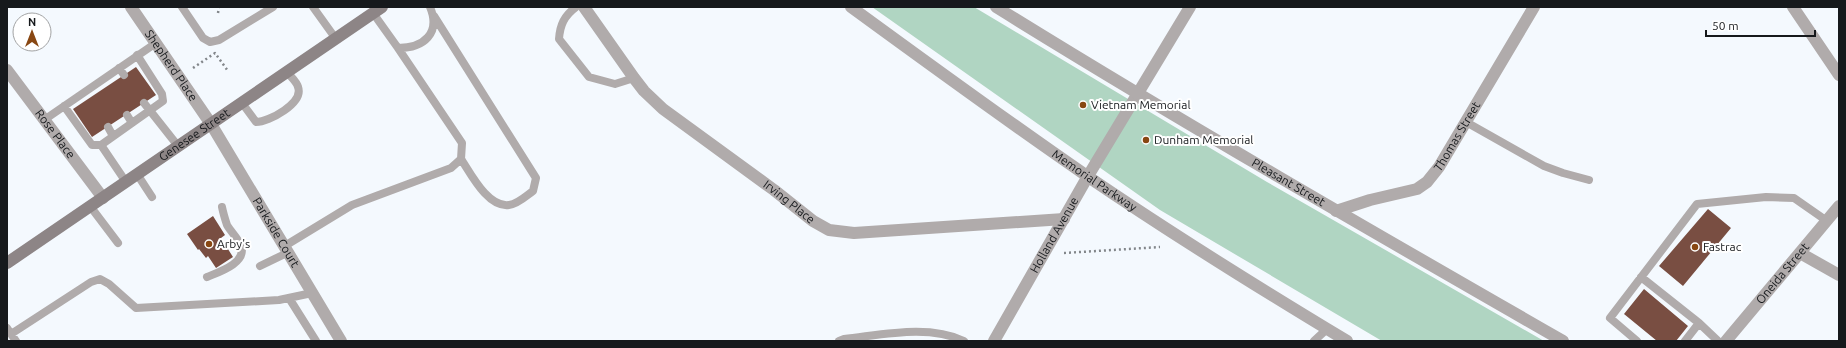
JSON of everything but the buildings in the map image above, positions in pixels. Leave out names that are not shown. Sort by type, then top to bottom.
[{"type":"main road","name":"Genesee Street","points":[[7,263],[378,10]]},
{"type":"street","name":"Shepherd Place","points":[[132,7],[211,124]]},
{"type":"street","name":"Irving Place","points":[[584,7],[644,91],[663,109],[774,190],[813,221],[829,230],[854,233],[1064,219]]},
{"type":"street","name":"Memorial Parkway","points":[[851,7],[966,92],[1088,176],[1264,291],[1347,341]]},
{"type":"street","name":"Pleasant Street","points":[[996,7],[1336,211],[1563,341]]},
{"type":"street","name":"Holland Avenue","points":[[994,341],[1088,176],[1190,7]]},
{"type":"street","name":"Thomas Street","points":[[1336,211],[1370,200],[1417,189],[1427,182],[1439,167],[1534,7]]},
{"type":"street","points":[[1793,7],[1839,75]]},
{"type":"street","name":"Rose Place","points":[[7,70],[102,198]]},
{"type":"street","name":"Parkside Court","points":[[211,124],[285,250],[341,341]]},
{"type":"street","name":"Oneida Street","points":[[1726,341],[1839,206]]},
{"type":"street","points":[[1800,253],[1839,275]]},
{"type":"lane","points":[[182,7],[203,38],[210,42],[219,40],[273,7]]},
{"type":"lane","points":[[313,7],[336,38]]},
{"type":"lane","points":[[378,10],[398,48],[462,143],[461,159],[484,193],[494,202],[509,205],[521,200],[533,191],[536,178],[434,16],[430,7]]},
{"type":"lane","points":[[576,7],[569,12],[560,26],[559,39],[589,77],[615,84],[634,78]]},
{"type":"lane","points":[[398,48],[420,45],[430,36],[434,25],[434,16]]},
{"type":"lane","points":[[44,120],[64,106],[85,96],[104,84],[122,71],[137,55],[156,43]]},
{"type":"lane","points":[[64,106],[92,144],[101,145],[162,101],[162,94],[137,55]]},
{"type":"lane","points":[[242,103],[256,122],[263,122],[284,111],[297,100],[299,94],[298,87],[287,72]]},
{"type":"lane","points":[[144,103],[178,146]]},
{"type":"lane","points":[[127,115],[132,122]]},
{"type":"lane","points":[[1466,122],[1544,166],[1563,174],[1589,180]]},
{"type":"lane","points":[[108,127],[113,136]]},
{"type":"lane","points":[[101,145],[126,182]]},
{"type":"lane","points":[[260,266],[352,205],[451,168],[461,159]]},
{"type":"lane","points":[[137,174],[152,197]]},
{"type":"lane","points":[[1635,340],[1610,318],[1697,204],[1766,197],[1794,198],[1827,221]]},
{"type":"lane","points":[[90,206],[118,242]]},
{"type":"lane","points":[[207,277],[221,271],[238,260],[242,254],[241,246],[227,224],[222,207]]},
{"type":"lane","points":[[1641,277],[1699,323],[1718,341]]},
{"type":"lane","points":[[16,341],[9,331],[100,278],[136,308],[279,300],[312,293]]},
{"type":"lane","points":[[289,298],[316,341]]},
{"type":"lane","points":[[1685,341],[1699,323]]},
{"type":"lane","points":[[1314,341],[1327,329]]},
{"type":"lane","points":[[839,341],[844,339],[910,332],[954,336],[964,341]]},
{"type":"path","points":[[218,13],[219,7]]},
{"type":"path","points":[[193,68],[214,54],[228,71]]},
{"type":"path","points":[[1064,253],[1160,247]]},
{"type":"green space","points":[[872,7],[974,7],[1267,182],[1544,341],[1382,341],[1160,210]]},
{"type":"place","name":"Vietnam Memorial","points":[[1083,105]]},
{"type":"place","name":"Dunham Memorial","points":[[1146,140]]},
{"type":"place","name":"Arby's","points":[[209,244]]},
{"type":"place","name":"Fastrac","points":[[1695,247]]}]
